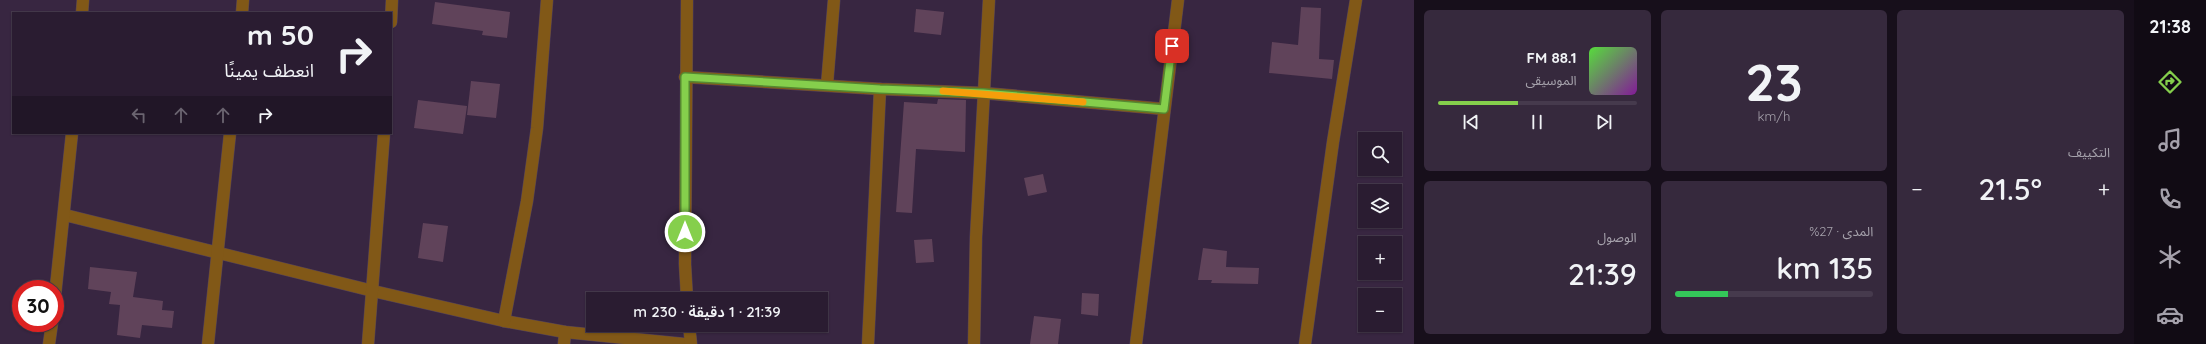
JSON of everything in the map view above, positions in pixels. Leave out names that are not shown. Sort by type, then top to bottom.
[{"type":"street","points":[[82,12],[83,0]]},
{"type":"street","points":[[242,12],[243,0]]},
{"type":"street","points":[[391,12],[392,0]]},
{"type":"street","points":[[504,321],[527,201],[537,128],[547,0]]},
{"type":"street","points":[[687,0],[685,77],[685,264],[687,292]]},
{"type":"street","points":[[827,85],[834,0]]},
{"type":"street","points":[[974,344],[983,93],[988,0]]},
{"type":"street","points":[[1136,344],[1178,0]]},
{"type":"street","points":[[1305,344],[1333,142],[1356,0]]},
{"type":"street","points":[[685,77],[880,89],[983,93],[1164,109]]},
{"type":"street","points":[[868,344],[880,89]]},
{"type":"street","points":[[57,280],[65,215],[72,134]]},
{"type":"street","points":[[208,344],[230,134]]},
{"type":"street","points":[[368,344],[384,134]]},
{"type":"street","points":[[65,215],[373,291],[504,321],[564,338],[684,344]]},
{"type":"street","points":[[49,344],[51,332]]},
{"type":"street","points":[[690,332],[691,344]]},
{"type":"building","points":[[435,2],[510,12],[507,38],[482,35],[483,31],[432,24]]},
{"type":"building","points":[[1301,7],[1321,8],[1319,59],[1334,60],[1332,79],[1269,73],[1272,42],[1298,45]]},
{"type":"building","points":[[916,9],[944,12],[941,35],[914,32]]},
{"type":"building","points":[[471,81],[500,84],[496,118],[467,115]]},
{"type":"building","points":[[938,99],[966,100],[965,152],[916,149],[912,213],[896,212],[904,102],[937,104]]},
{"type":"building","points":[[418,100],[467,106],[463,134],[414,128]]},
{"type":"building","points":[[1043,174],[1047,192],[1028,196],[1024,178]]},
{"type":"building","points":[[423,223],[448,226],[443,262],[418,258]]},
{"type":"building","points":[[932,239],[934,262],[916,263],[914,240]]},
{"type":"building","points":[[1203,248],[1227,251],[1226,267],[1259,268],[1258,284],[1211,283],[1212,280],[1198,280]]},
{"type":"building","points":[[90,267],[137,272],[133,297],[163,301],[162,310],[174,311],[172,328],[142,325],[140,338],[117,335],[120,305],[109,304],[111,292],[88,289]]},
{"type":"building","points":[[1082,293],[1099,294],[1098,316],[1081,314]]},
{"type":"building","points":[[1034,316],[1061,319],[1058,344],[1030,344]]},
{"type":"slow traffic","points":[[943,91],[1083,102]]},
{"type":"route","points":[[685,232],[685,77],[880,89],[983,93],[1164,109],[1172,46]]}]
